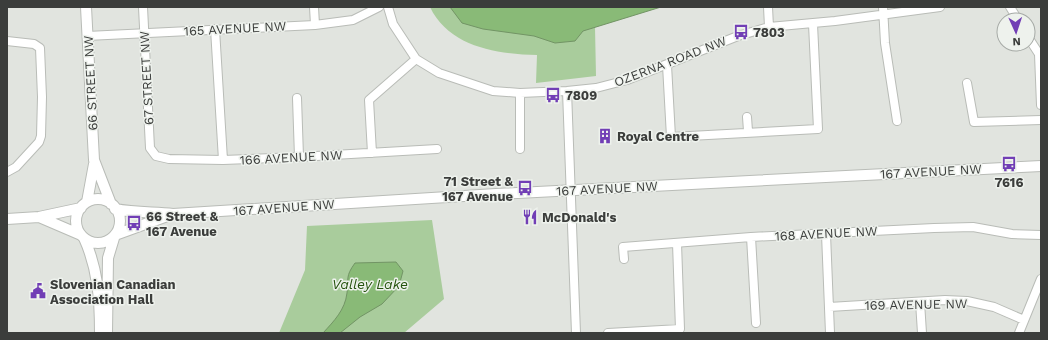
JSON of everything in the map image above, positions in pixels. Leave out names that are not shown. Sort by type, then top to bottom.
[{"type":"main road","name":"66 STREET NW","points":[[84,205],[94,160],[86,7]]},
{"type":"main road","name":"66 STREET NW","points":[[94,160],[113,206]]},
{"type":"main road","name":"167 AVENUE NW","points":[[113,206],[134,212],[173,214],[571,190],[1041,166]]},
{"type":"main road","points":[[7,219],[38,217],[100,200],[113,206],[119,220],[108,258],[108,333]]},
{"type":"main road","points":[[84,205],[77,214],[76,223],[92,255],[98,281],[100,333]]},
{"type":"main road","name":"167 AVENUE NW","points":[[114,236],[173,214]]},
{"type":"main road","points":[[38,217],[82,236],[91,242],[98,243],[114,236]]},
{"type":"street","name":"67 STREET NW","points":[[143,7],[150,148]]},
{"type":"street","points":[[314,7],[315,25]]},
{"type":"street","name":"165 AVENUE NW","points":[[87,36],[315,25],[353,20],[379,7]]},
{"type":"street","name":"OZERNA ROAD NW","points":[[388,7],[393,24],[416,59],[439,73],[493,91],[520,93],[596,88],[627,80],[738,36],[769,27],[813,24],[883,11],[940,7]]},
{"type":"street","points":[[768,7],[769,27]]},
{"type":"street","points":[[883,11],[885,43],[897,121]]},
{"type":"street","points":[[668,65],[672,137],[748,131],[818,129],[813,24]]},
{"type":"street","points":[[215,29],[223,160]]},
{"type":"street","points":[[7,40],[34,44],[37,46],[40,53],[42,90],[41,136],[39,142],[9,172]]},
{"type":"street","points":[[1040,53],[1041,106]]},
{"type":"street","points":[[372,153],[369,100],[416,59]]},
{"type":"street","points":[[967,83],[974,122],[1041,120]]},
{"type":"street","points":[[566,91],[576,333]]},
{"type":"street","points":[[520,93],[520,149]]},
{"type":"street","points":[[297,98],[299,157]]},
{"type":"street","points":[[747,117],[748,131]]},
{"type":"street","name":"166 AVENUE NW","points":[[150,148],[156,156],[168,159],[223,160],[437,149]]},
{"type":"street","name":"168 AVENUE NW","points":[[624,259],[623,247],[750,237],[973,227],[1012,234],[1041,235]]},
{"type":"street","points":[[826,234],[830,333]]},
{"type":"street","points":[[750,237],[756,323]]},
{"type":"street","points":[[608,333],[680,329],[677,243]]},
{"type":"street","points":[[1019,333],[1041,280]]},
{"type":"street","name":"169 AVENUE NW","points":[[829,307],[945,300],[980,303],[994,307],[1024,320]]},
{"type":"street","points":[[920,302],[922,333]]},
{"type":"shaded area","points":[[430,7],[659,7],[595,27],[596,76],[536,83],[537,55],[506,53],[491,50],[462,40],[438,21]]},
{"type":"shaded area","points":[[432,220],[444,299],[404,333],[279,333],[305,270],[307,226]]},
{"type":"water","points":[[450,7],[661,7],[583,31],[575,41],[555,43],[534,36],[483,29],[462,23]]},
{"type":"water","name":"Valley Lake","points":[[396,262],[403,271],[399,286],[382,304],[360,317],[340,333],[323,333],[344,305],[347,293],[348,277],[355,263]]},
{"type":"place","name":"7803","points":[[741,32]]},
{"type":"place","name":"7809","points":[[553,95]]},
{"type":"place","name":"Royal Centre","points":[[605,136]]},
{"type":"place","name":"7616","points":[[1009,164]]},
{"type":"place","name":"71 Street & 167 Avenue","points":[[525,188]]},
{"type":"place","name":"McDonald's","points":[[530,217]]},
{"type":"place","name":"66 Street & 167 Avenue","points":[[134,223]]},
{"type":"place","name":"Slovenian Canadian Association Hall","points":[[38,291]]}]
